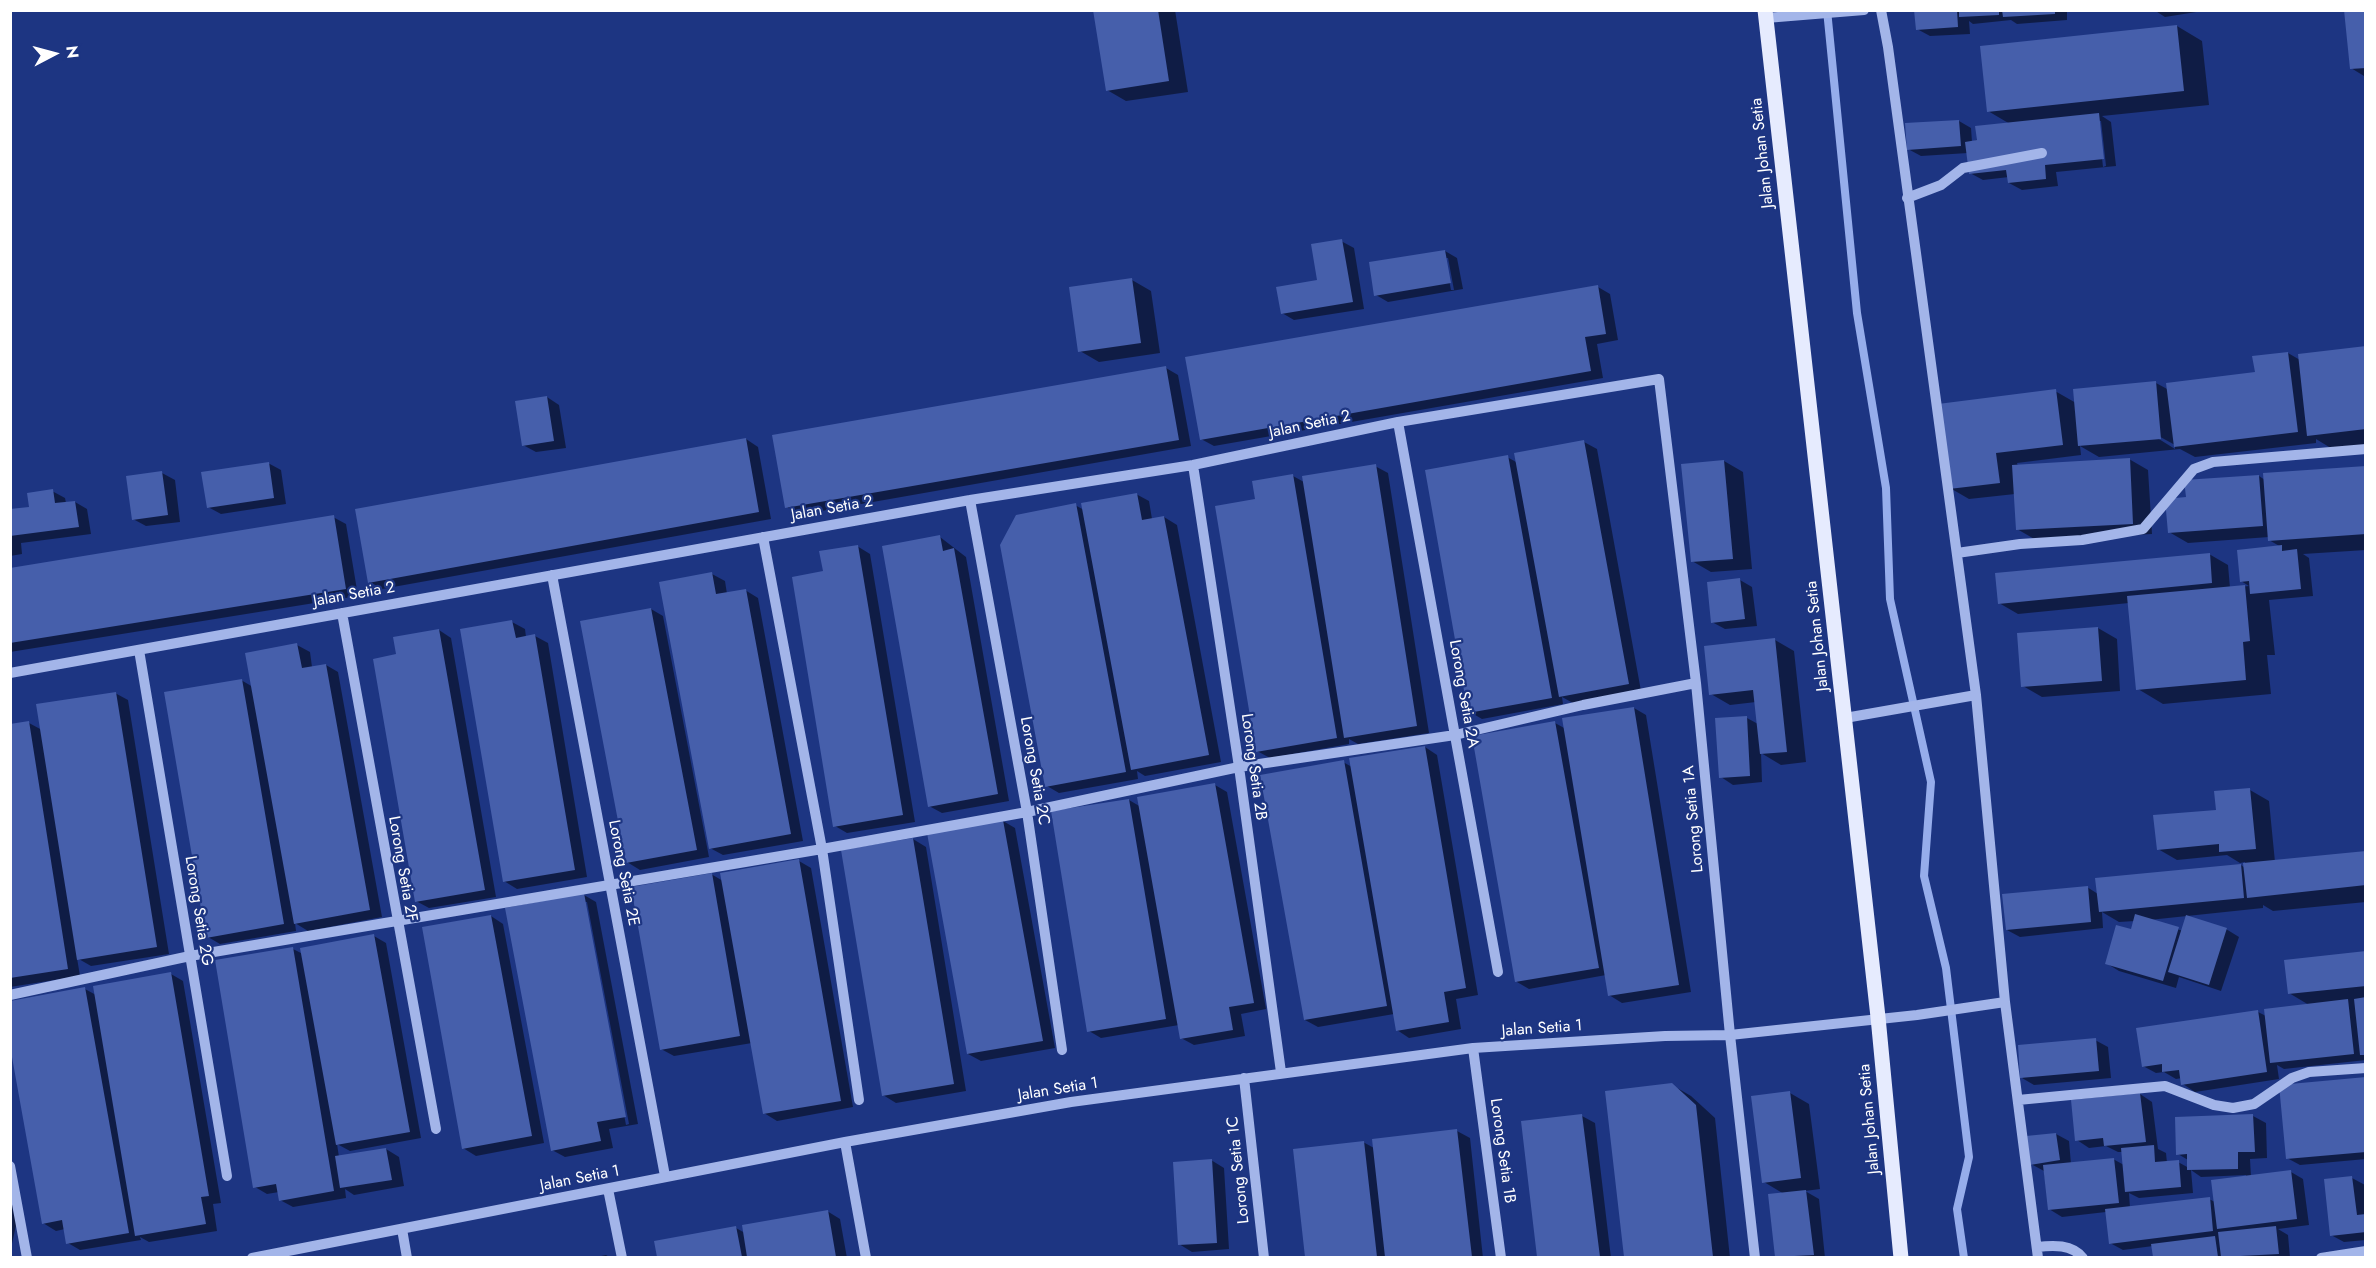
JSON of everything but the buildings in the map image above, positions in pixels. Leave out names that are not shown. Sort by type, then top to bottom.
[{"type":"main road","name":"Jalan Johan Setia","points":[[1765,14],[1878,1017],[1901,1257]]},
{"type":"street","points":[[1881,10],[1888,47],[1976,695],[2005,1002],[2037,1252],[2057,1245],[2078,1252],[2083,1257]]},
{"type":"street","points":[[1765,14],[1863,11]]},
{"type":"street","points":[[1907,198],[1941,185],[1963,168],[2042,153]]},
{"type":"street","name":"Jalan Setia 2","points":[[10,673],[970,500],[1193,465],[1398,422],[1659,379]]},
{"type":"street","name":"Lorong Setia 1A","points":[[1659,379],[1696,683],[1730,1035],[1755,1257]]},
{"type":"street","name":"Lorong Setia 2A","points":[[1398,422],[1498,972]]},
{"type":"street","points":[[1957,553],[2020,544],[2082,540],[2143,529],[2194,469],[2213,462],[2366,449]]},
{"type":"street","name":"Lorong Setia 2B","points":[[1193,465],[1239,767],[1281,1072]]},
{"type":"street","name":"Lorong Setia 2C","points":[[970,500],[1027,812],[1062,1050]]},
{"type":"street","points":[[763,537],[822,849],[859,1100]]},
{"type":"street","name":"Lorong Setia 2E","points":[[552,575],[665,1176]]},
{"type":"street","name":"Lorong Setia 2F","points":[[342,613],[396,923],[436,1129]]},
{"type":"street","name":"Lorong Setia 2G","points":[[139,650],[227,1176]]},
{"type":"street","points":[[10,995],[190,956],[396,923],[610,883],[822,849],[1027,812],[1239,767],[1455,735],[1583,705],[1696,683]]},
{"type":"street","points":[[1845,718],[1976,695]]},
{"type":"street","name":"Jalan Setia 1","points":[[252,1257],[665,1176],[1071,1102],[1473,1048],[1665,1036],[1730,1035],[1878,1017],[1917,1015],[2005,1002]]},
{"type":"street","name":"Lorong Setia 1B","points":[[1473,1048],[1501,1257]]},
{"type":"street","points":[[2018,1100],[2165,1086],[2214,1105],[2233,1108],[2254,1104],[2292,1078],[2309,1072],[2366,1068]]},
{"type":"street","name":"Lorong Setia 1C","points":[[1244,1078],[1264,1257]]},
{"type":"street","points":[[845,1142],[867,1257]]},
{"type":"street","points":[[10,1166],[27,1257]]},
{"type":"street","points":[[608,1189],[622,1257]]},
{"type":"street","points":[[402,1229],[407,1257]]},
{"type":"street","points":[[2321,1257],[2366,1251]]},
{"type":"waterway","points":[[1827,10],[1857,313],[1886,488],[1890,599],[1931,782],[1924,876],[1946,968],[1969,1157],[1957,1209],[1964,1258]]}]
